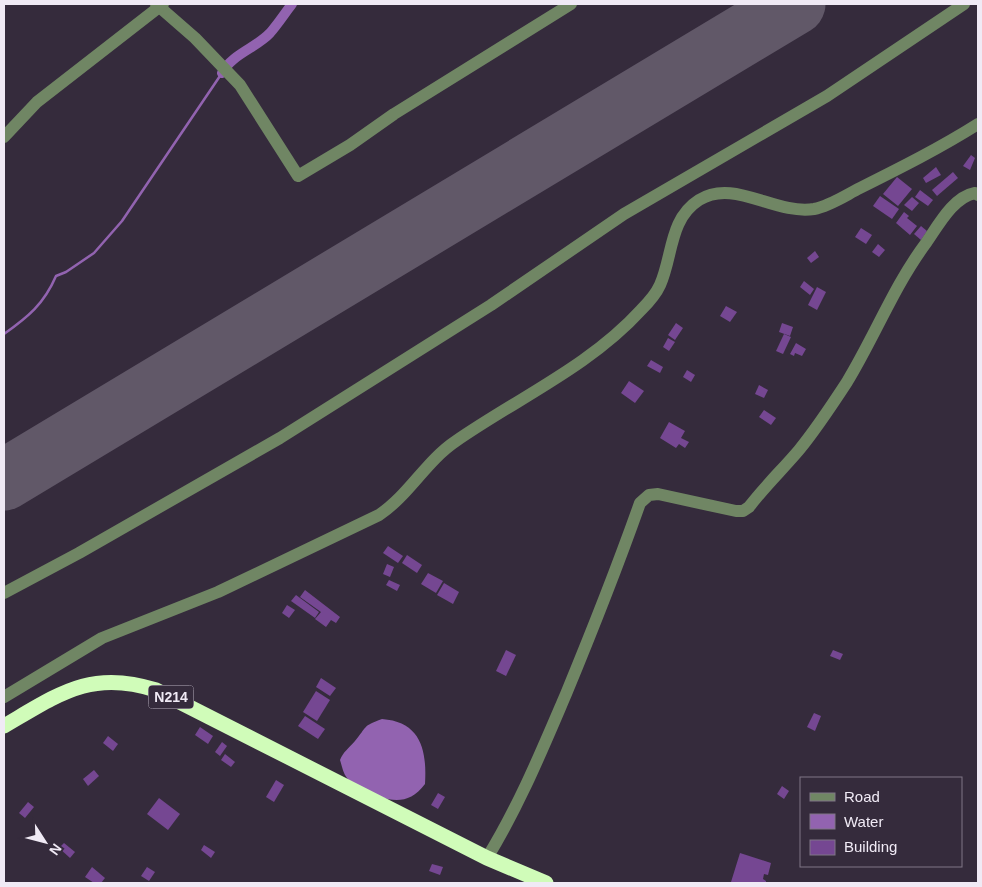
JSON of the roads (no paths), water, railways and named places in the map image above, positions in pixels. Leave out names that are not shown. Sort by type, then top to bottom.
[{"type":"highway","name":"N214","points":[[4,726],[48,700],[82,686],[106,681],[134,683],[164,694],[487,858],[546,883]]},
{"type":"street","points":[[4,137],[27,110],[159,5],[240,85],[260,113],[298,176],[571,4]]},
{"type":"street","points":[[4,593],[79,553],[280,438],[491,305],[624,214],[827,96],[964,4]]},
{"type":"street","points":[[4,697],[102,638],[218,592],[392,507],[425,467],[455,441],[565,372],[604,344],[633,319],[660,286],[681,217],[705,197],[731,192],[784,209],[817,208],[946,144],[978,124]]},
{"type":"street","points":[[487,858],[521,798],[554,723],[608,591],[640,503],[648,495],[658,494],[736,511],[743,511],[749,507],[799,450],[827,413],[849,379],[892,296],[920,251],[953,206],[965,196],[975,193],[978,195]]},
{"type":"water","points":[[382,719],[395,721],[405,726],[413,732],[423,749],[425,784],[411,797],[396,800],[380,797],[348,780],[344,772],[340,760],[344,752],[366,727]]},
{"type":"waterway","points":[[222,73],[226,66],[270,33],[292,4]]},
{"type":"waterway","points":[[4,334],[21,322],[41,302],[56,276],[66,272],[94,253],[122,221],[222,73]]}]
